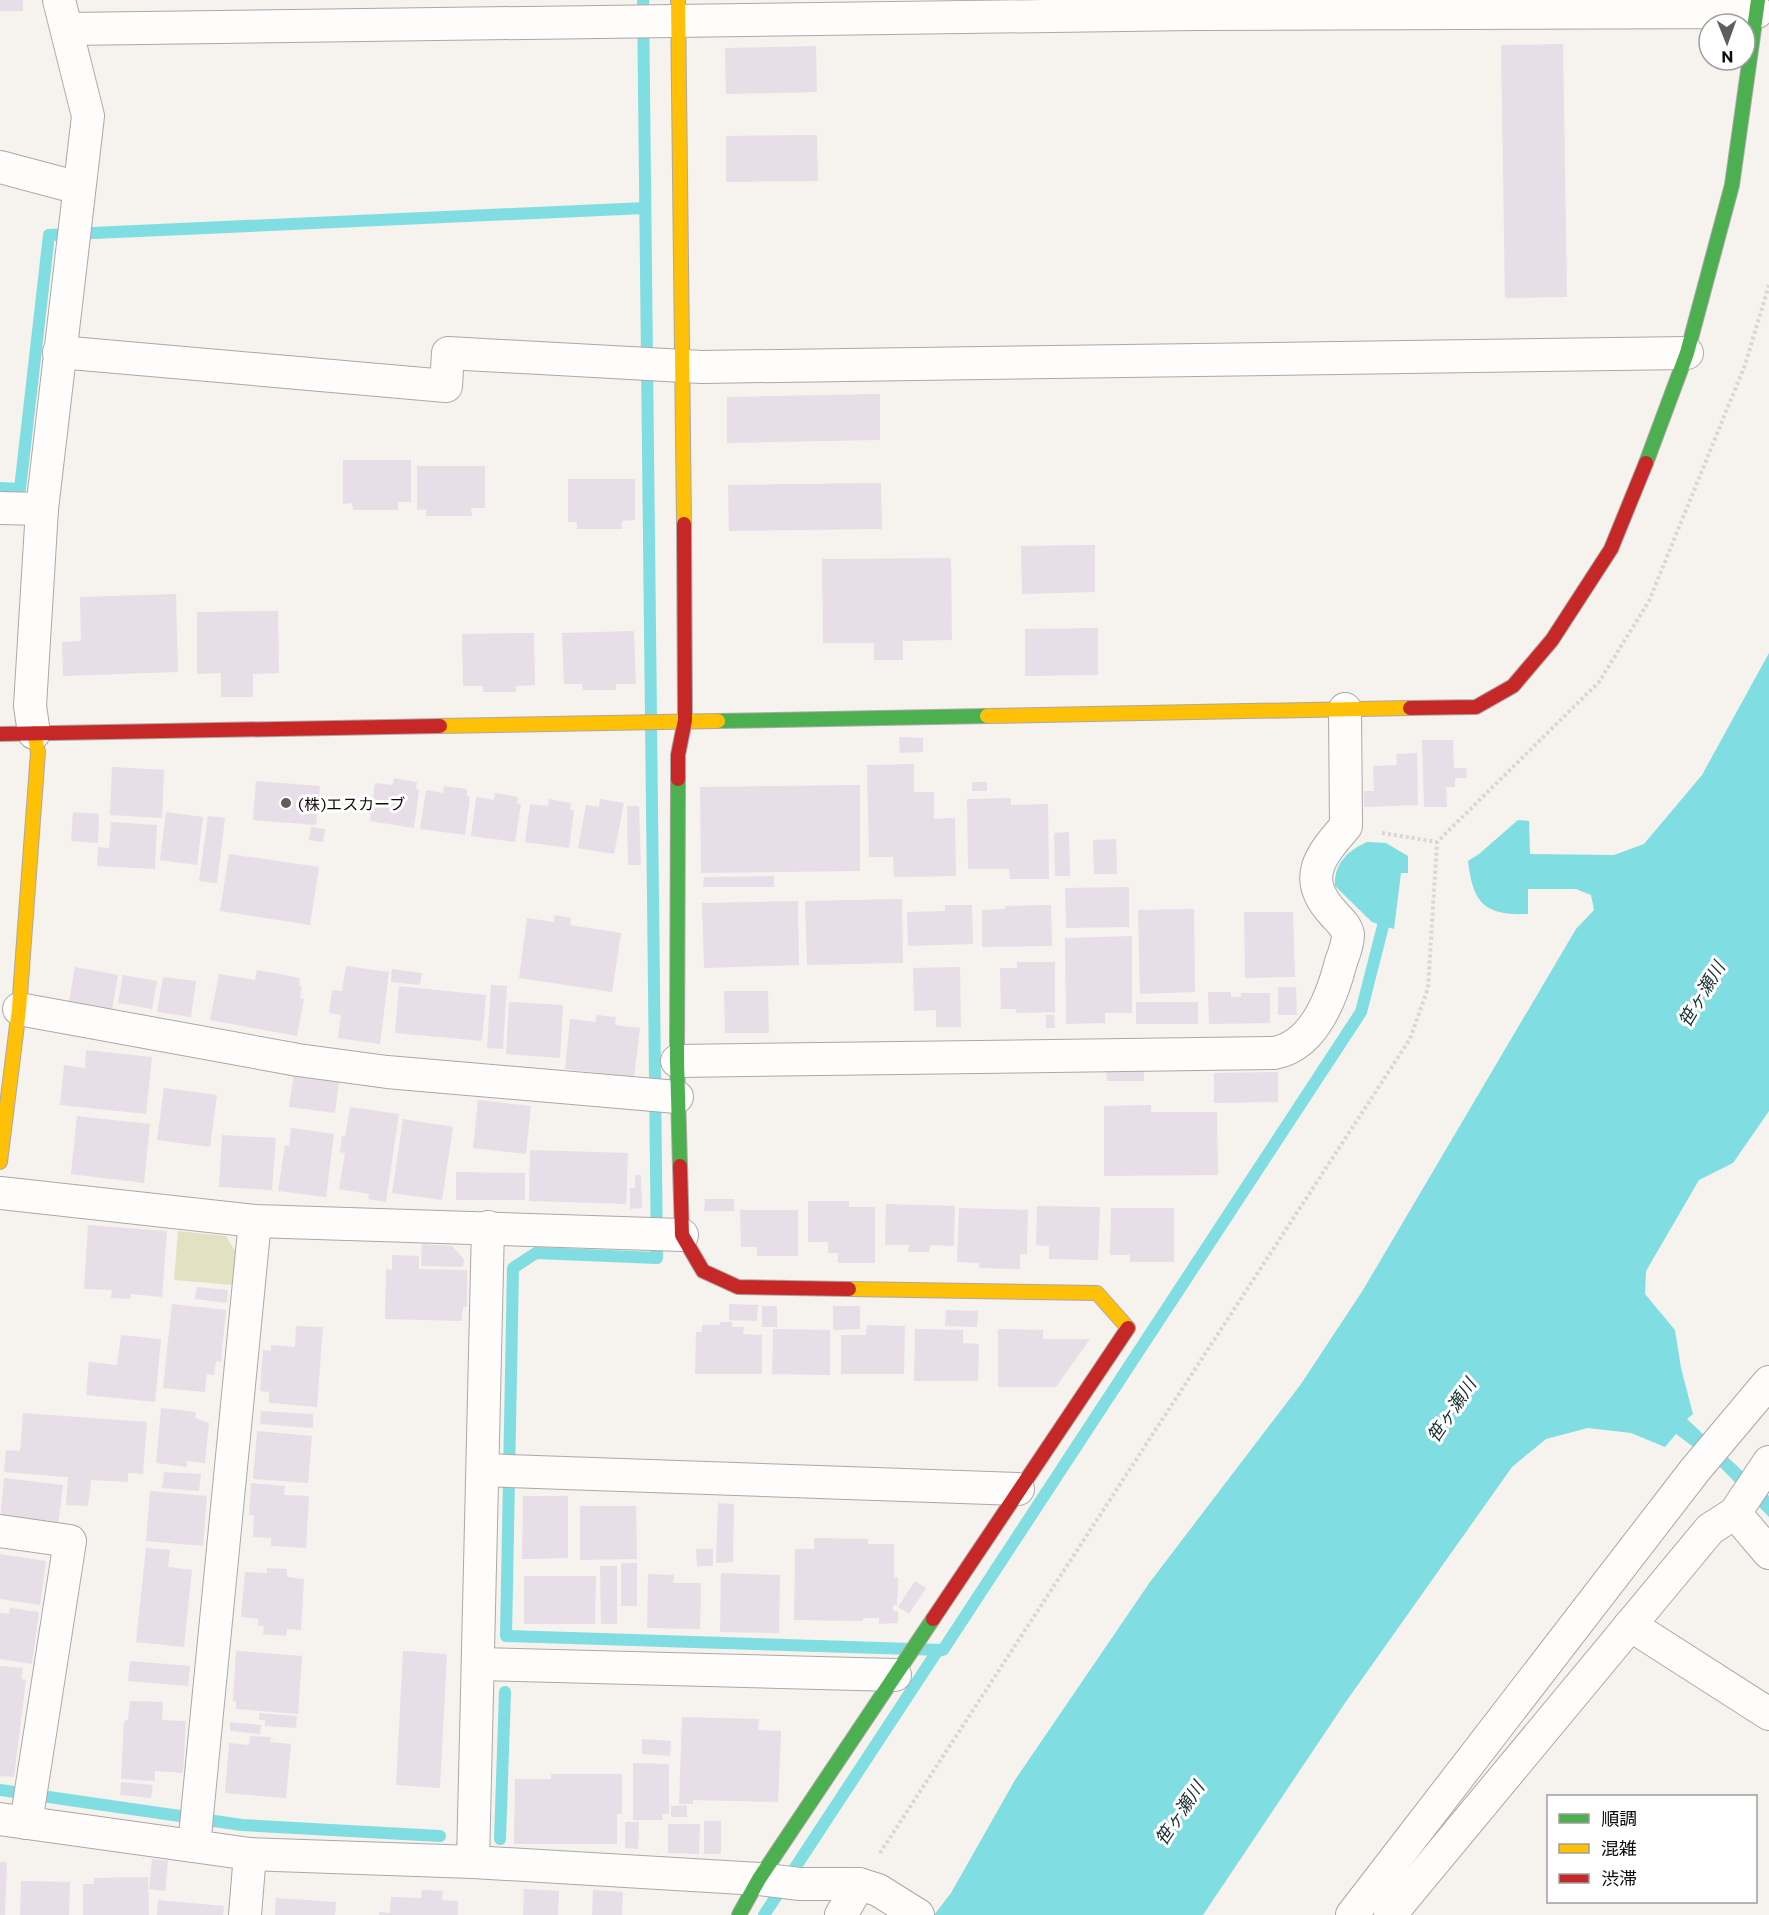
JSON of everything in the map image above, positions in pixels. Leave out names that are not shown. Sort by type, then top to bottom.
[{"type":"street","points":[[0,734],[34,733],[638,721],[658,720],[1476,707],[1513,686],[1552,640],[1611,549],[1623,524],[1687,353],[1732,185],[1758,6],[1195,7],[661,16],[63,14],[88,116],[42,509],[30,706],[34,733],[38,752],[19,1009],[3,1110],[0,1162]]},
{"type":"street","points":[[661,16],[659,366],[685,720],[678,755],[677,1061],[660,1096],[665,1234]]},
{"type":"street","points":[[0,167],[79,188]]},
{"type":"street","points":[[59,351],[446,386],[448,353],[659,366],[1687,353]]},
{"type":"street","points":[[0,508],[42,509]]},
{"type":"street","points":[[677,1061],[1274,1053],[1292,1048],[1307,1034],[1333,992],[1348,937],[1346,927],[1320,899],[1316,885],[1318,865],[1324,852],[1346,826],[1345,709]]},
{"type":"street","points":[[19,1009],[298,1060],[387,1072],[660,1096]]},
{"type":"street","points":[[0,1193],[255,1221],[665,1234],[703,1271],[738,1287],[1097,1293],[1128,1328],[918,1639],[775,1881],[739,1915]]},
{"type":"street","points":[[196,1828],[255,1221]]},
{"type":"street","points":[[473,1862],[478,1665],[501,1471],[488,1227]]},
{"type":"street","points":[[1352,1915],[1712,1450],[1769,1382]]},
{"type":"street","points":[[501,1471],[1018,1489]]},
{"type":"street","points":[[1390,1915],[1710,1528],[1751,1488],[1769,1553]]},
{"type":"street","points":[[0,1531],[70,1540],[22,1808],[196,1828],[250,1854],[473,1862],[869,1887],[918,1915]]},
{"type":"street","points":[[1630,1625],[1769,1714]]},
{"type":"street","points":[[478,1665],[901,1666]]},
{"type":"street","points":[[245,1915],[250,1854]]},
{"type":"street","points":[[840,1915],[869,1887]]},
{"type":"path","points":[[869,1887],[1046,1602],[1410,1039],[1428,988],[1437,842]]},
{"type":"green space","points":[[178,1231],[226,1236],[235,1251],[233,1285],[174,1280]]},
{"type":"water","name":"笹ヶ瀬川","points":[[1769,653],[1769,1111],[1733,1163],[1699,1180],[1646,1271],[1645,1294],[1675,1330],[1681,1368],[1693,1414],[1687,1419],[1769,1496],[1769,1517],[1720,1467],[1676,1434],[1665,1447],[1631,1433],[1588,1428],[1546,1439],[1512,1467],[1345,1703],[1203,1915],[934,1915],[951,1893],[1015,1780],[1150,1582],[1301,1384],[1363,1290],[1576,929],[1594,910],[1591,895],[1576,889],[1528,889],[1528,914],[1513,914],[1491,909],[1477,896],[1468,861],[1518,820],[1529,821],[1530,854],[1614,855],[1644,844],[1702,775]]},
{"type":"water","points":[[1367,842],[1386,843],[1408,856],[1408,873],[1401,873],[1394,929],[1372,922],[1335,886],[1337,871],[1343,859]]},
{"type":"building","points":[[0,0],[23,0],[23,11],[0,11]]},
{"type":"building","points":[[1563,44],[1567,297],[1505,298],[1501,45]]},
{"type":"building","points":[[816,46],[817,92],[726,94],[725,48]]},
{"type":"building","points":[[817,135],[818,181],[726,182],[726,136]]},
{"type":"building","points":[[880,394],[880,440],[727,443],[727,397]]},
{"type":"building","points":[[343,460],[411,460],[411,502],[398,502],[398,510],[353,510],[352,503],[343,504]]},
{"type":"building","points":[[417,466],[485,466],[485,508],[471,508],[472,516],[426,516],[426,509],[417,510]]},
{"type":"building","points":[[568,479],[635,479],[635,520],[622,521],[622,529],[577,529],[577,522],[568,522]]},
{"type":"building","points":[[881,483],[882,529],[729,531],[728,485]]},
{"type":"building","points":[[1095,545],[1095,592],[1022,594],[1021,546]]},
{"type":"building","points":[[951,558],[952,640],[903,641],[903,660],[874,660],[874,643],[823,643],[822,559]]},
{"type":"building","points":[[176,594],[178,672],[63,676],[62,642],[81,641],[80,597]]},
{"type":"building","points":[[278,611],[279,673],[253,674],[253,697],[221,697],[221,673],[197,674],[197,612]]},
{"type":"building","points":[[1098,628],[1098,675],[1025,676],[1025,629]]},
{"type":"building","points":[[634,631],[636,684],[616,684],[616,690],[583,690],[582,684],[564,684],[562,633]]},
{"type":"building","points":[[534,633],[535,685],[516,686],[516,692],[483,692],[483,686],[463,686],[462,634]]},
{"type":"building","points":[[899,737],[923,738],[923,752],[900,753]]},
{"type":"building","points":[[1422,740],[1453,740],[1454,768],[1466,768],[1467,778],[1455,778],[1455,787],[1446,787],[1447,807],[1424,807]]},
{"type":"building","points":[[1417,753],[1418,805],[1364,807],[1364,791],[1374,791],[1373,766],[1397,765],[1396,754]]},
{"type":"building","points":[[914,764],[914,792],[934,792],[934,819],[955,818],[956,876],[894,877],[893,857],[869,857],[867,765]]},
{"type":"building","points":[[112,767],[164,770],[162,818],[110,815]]},
{"type":"building","points":[[394,778],[417,782],[416,789],[419,790],[414,828],[370,821],[375,783],[393,785]]},
{"type":"building","name":"(株)エスカーブ","points":[[256,781],[320,786],[316,825],[253,820]]},
{"type":"building","points":[[972,782],[987,782],[987,791],[972,791]]},
{"type":"building","points":[[860,785],[860,871],[701,873],[700,787]]},
{"type":"building","points":[[444,786],[467,789],[467,796],[470,797],[465,835],[420,829],[426,790],[443,793]]},
{"type":"building","points":[[495,793],[518,797],[517,803],[521,804],[515,842],[471,836],[476,797],[494,800]]},
{"type":"building","points":[[1011,798],[1011,805],[1048,804],[1049,879],[1010,879],[1009,869],[968,869],[967,799]]},
{"type":"building","points":[[549,799],[571,803],[570,810],[574,810],[569,848],[525,842],[530,804],[548,806]]},
{"type":"building","points":[[600,799],[624,803],[614,854],[578,848],[586,805],[599,807]]},
{"type":"building","points":[[627,806],[639,806],[641,865],[628,865]]},
{"type":"building","points":[[73,812],[99,814],[98,843],[71,841]]},
{"type":"building","points":[[166,812],[203,817],[197,865],[160,860]]},
{"type":"building","points":[[208,816],[225,818],[217,883],[199,881]]},
{"type":"building","points":[[111,822],[157,825],[155,869],[97,866],[98,847],[109,848]]},
{"type":"building","points":[[311,827],[325,829],[323,842],[309,840]]},
{"type":"building","points":[[1069,832],[1070,876],[1055,876],[1054,833]]},
{"type":"building","points":[[1116,839],[1117,874],[1094,874],[1093,840]]},
{"type":"building","points":[[229,854],[319,867],[310,925],[220,911]]},
{"type":"building","points":[[774,876],[774,887],[703,887],[704,877]]},
{"type":"building","points":[[1129,887],[1129,927],[1066,928],[1065,888]]},
{"type":"building","points":[[902,899],[903,963],[807,965],[805,901]]},
{"type":"building","points":[[798,901],[799,965],[704,968],[702,903]]},
{"type":"building","points":[[945,905],[972,905],[973,944],[908,946],[907,912],[945,911]]},
{"type":"building","points":[[1051,905],[1052,946],[982,947],[982,910],[1005,909],[1005,906]]},
{"type":"building","points":[[1194,909],[1195,992],[1140,994],[1138,910]]},
{"type":"building","points":[[1244,912],[1293,912],[1295,977],[1245,978]]},
{"type":"building","points":[[555,915],[571,918],[570,925],[621,933],[612,992],[519,978],[527,918],[554,922]]},
{"type":"building","points":[[1132,936],[1132,1013],[1105,1013],[1105,1023],[1066,1024],[1065,938]]},
{"type":"building","points":[[1017,962],[1055,962],[1055,1012],[1016,1013],[1016,1009],[1001,1009],[1000,968],[1017,968]]},
{"type":"building","points":[[346,966],[389,972],[380,1044],[338,1038],[341,1015],[329,1013],[332,990],[342,991]]},
{"type":"building","points":[[75,967],[118,975],[112,1009],[69,1001]]},
{"type":"building","points":[[960,967],[961,1027],[936,1027],[936,1010],[914,1011],[913,968]]},
{"type":"building","points":[[392,969],[422,973],[420,985],[391,982]]},
{"type":"building","points":[[257,970],[300,978],[299,986],[302,987],[300,998],[304,999],[297,1036],[210,1020],[219,974],[255,980]]},
{"type":"building","points":[[123,975],[157,981],[152,1009],[118,1003]]},
{"type":"building","points":[[163,977],[196,981],[191,1017],[157,1012]]},
{"type":"building","points":[[491,985],[507,986],[503,1049],[487,1048]]},
{"type":"building","points":[[399,986],[486,995],[482,1041],[395,1033]]},
{"type":"building","points":[[1278,987],[1296,987],[1297,1015],[1278,1015]]},
{"type":"building","points":[[724,991],[768,991],[769,1033],[725,1033]]},
{"type":"building","points":[[1208,992],[1231,992],[1231,997],[1241,997],[1241,993],[1270,993],[1270,1023],[1209,1024]]},
{"type":"building","points":[[509,1002],[563,1005],[560,1058],[506,1054]]},
{"type":"building","points":[[1136,1002],[1198,1002],[1198,1024],[1136,1024]]},
{"type":"building","points":[[596,1015],[616,1017],[615,1025],[640,1028],[634,1077],[565,1069],[570,1019],[596,1022]]},
{"type":"building","points":[[1046,1015],[1054,1015],[1055,1028],[1046,1028]]},
{"type":"building","points":[[86,1050],[152,1057],[146,1114],[60,1105],[64,1065],[85,1068]]},
{"type":"building","points":[[1106,1070],[1144,1070],[1144,1081],[1107,1081]]},
{"type":"building","points":[[1278,1072],[1278,1102],[1214,1103],[1214,1073]]},
{"type":"building","points":[[294,1074],[339,1081],[335,1113],[289,1107]]},
{"type":"building","points":[[164,1088],[217,1095],[210,1147],[157,1140]]},
{"type":"building","points":[[478,1100],[531,1106],[526,1154],[473,1148]]},
{"type":"building","points":[[1151,1105],[1151,1112],[1217,1112],[1218,1175],[1104,1176],[1104,1106]]},
{"type":"building","points":[[350,1107],[399,1114],[386,1202],[368,1199],[369,1194],[339,1189],[345,1153],[340,1152],[342,1136],[345,1136]]},
{"type":"building","points":[[77,1116],[150,1124],[144,1183],[71,1174]]},
{"type":"building","points":[[403,1119],[453,1127],[442,1200],[392,1193]]},
{"type":"building","points":[[291,1128],[334,1134],[326,1197],[278,1191],[285,1145],[289,1146]]},
{"type":"building","points":[[222,1135],[276,1138],[272,1190],[219,1187]]},
{"type":"building","points":[[530,1150],[628,1153],[626,1204],[529,1201]]},
{"type":"building","points":[[456,1172],[525,1173],[525,1200],[456,1200]]},
{"type":"building","points":[[635,1175],[641,1175],[642,1208],[630,1209],[630,1188],[635,1188]]},
{"type":"building","points":[[705,1199],[734,1199],[734,1211],[704,1211]]},
{"type":"building","points":[[808,1201],[849,1201],[849,1207],[875,1207],[875,1263],[838,1263],[838,1253],[828,1253],[828,1242],[808,1242]]},
{"type":"building","points":[[886,1204],[955,1206],[954,1246],[930,1245],[929,1252],[908,1252],[909,1245],[885,1245]]},
{"type":"building","points":[[1037,1206],[1100,1207],[1098,1260],[1049,1259],[1049,1246],[1036,1245]]},
{"type":"building","points":[[959,1208],[1028,1210],[1027,1254],[1020,1254],[1020,1269],[979,1268],[979,1263],[957,1262]]},
{"type":"building","points":[[1111,1208],[1174,1208],[1174,1262],[1130,1262],[1130,1255],[1110,1255]]},
{"type":"building","points":[[740,1210],[798,1210],[798,1256],[757,1256],[757,1247],[741,1247]]},
{"type":"building","points":[[88,1225],[167,1231],[162,1297],[131,1294],[130,1299],[111,1298],[112,1290],[84,1289]]},
{"type":"building","points":[[422,1244],[452,1246],[464,1259],[463,1267],[421,1266]]},
{"type":"building","points":[[392,1255],[419,1256],[419,1269],[467,1270],[467,1307],[463,1307],[462,1321],[385,1319],[386,1269],[392,1270]]},
{"type":"building","points":[[197,1287],[228,1290],[227,1303],[195,1299]]},
{"type":"building","points":[[172,1304],[226,1310],[221,1362],[216,1361],[214,1375],[207,1374],[205,1392],[163,1388]]},
{"type":"building","points":[[729,1304],[758,1305],[757,1321],[729,1320]]},
{"type":"building","points":[[762,1306],[777,1306],[777,1327],[762,1327]]},
{"type":"building","points":[[833,1306],[860,1306],[860,1329],[833,1330]]},
{"type":"building","points":[[946,1310],[978,1311],[977,1327],[945,1326]]},
{"type":"building","points":[[720,1322],[732,1322],[732,1327],[744,1327],[743,1334],[762,1335],[762,1374],[695,1374],[696,1332],[702,1332],[702,1325],[720,1325]]},
{"type":"building","points":[[867,1325],[905,1326],[904,1374],[841,1374],[841,1335],[866,1335]]},
{"type":"building","points":[[296,1326],[323,1327],[317,1407],[269,1403],[269,1392],[260,1391],[263,1350],[271,1351],[271,1345],[295,1347]]},
{"type":"building","points":[[773,1329],[830,1330],[830,1375],[772,1374]]},
{"type":"building","points":[[915,1329],[963,1330],[963,1343],[979,1344],[978,1381],[914,1381]]},
{"type":"building","points":[[998,1329],[1043,1330],[1043,1339],[1090,1339],[1056,1387],[998,1387]]},
{"type":"building","points":[[121,1335],[161,1339],[155,1402],[86,1395],[89,1362],[117,1365]]},
{"type":"building","points":[[161,1408],[196,1412],[195,1418],[209,1423],[205,1463],[187,1461],[187,1467],[156,1463]]},
{"type":"building","points":[[261,1411],[313,1414],[313,1428],[260,1424]]},
{"type":"building","points":[[23,1413],[147,1422],[143,1474],[128,1473],[128,1482],[91,1480],[88,1506],[66,1505],[68,1477],[4,1472],[6,1450],[20,1451]]},
{"type":"building","points":[[257,1431],[312,1436],[308,1483],[253,1479]]},
{"type":"building","points":[[164,1472],[201,1474],[199,1491],[162,1488]]},
{"type":"building","points":[[4,1478],[63,1485],[58,1527],[0,1521]]},
{"type":"building","points":[[251,1483],[285,1486],[284,1495],[309,1496],[306,1548],[271,1546],[271,1538],[253,1537],[254,1515],[249,1515]]},
{"type":"building","points":[[150,1491],[207,1496],[203,1546],[146,1541]]},
{"type":"building","points":[[523,1496],[568,1496],[568,1558],[522,1559]]},
{"type":"building","points":[[718,1503],[734,1504],[733,1562],[716,1563]]},
{"type":"building","points":[[580,1506],[636,1506],[637,1559],[580,1560]]},
{"type":"building","points":[[814,1538],[868,1539],[868,1544],[894,1544],[894,1577],[898,1577],[897,1605],[893,1605],[893,1611],[898,1611],[898,1623],[879,1624],[879,1618],[863,1618],[863,1621],[794,1620],[795,1549],[814,1549]]},
{"type":"building","points":[[146,1548],[170,1550],[168,1567],[192,1570],[184,1647],[136,1642]]},
{"type":"building","points":[[696,1549],[713,1549],[713,1566],[697,1566]]},
{"type":"building","points":[[0,1554],[46,1561],[40,1605],[0,1599]]},
{"type":"building","points":[[621,1563],[637,1563],[637,1606],[621,1606]]},
{"type":"building","points":[[600,1566],[617,1566],[617,1624],[601,1624]]},
{"type":"building","points":[[267,1568],[287,1569],[287,1577],[304,1579],[301,1630],[287,1629],[286,1636],[263,1634],[264,1626],[258,1626],[258,1619],[241,1617],[245,1572],[267,1573]]},
{"type":"building","points":[[721,1573],[780,1575],[779,1633],[720,1632]]},
{"type":"building","points":[[648,1574],[674,1575],[673,1583],[701,1583],[700,1629],[647,1628]]},
{"type":"building","points":[[524,1576],[596,1576],[595,1624],[524,1624]]},
{"type":"building","points":[[915,1581],[926,1588],[909,1614],[898,1607]]},
{"type":"building","points":[[10,1608],[39,1612],[32,1664],[0,1659],[0,1613],[9,1614]]},
{"type":"building","points":[[236,1651],[302,1656],[298,1714],[236,1709],[236,1701],[233,1701]]},
{"type":"building","points":[[403,1651],[447,1654],[440,1788],[396,1785]]},
{"type":"building","points":[[130,1661],[190,1666],[188,1686],[128,1681]]},
{"type":"building","points":[[0,1666],[23,1668],[21,1679],[26,1680],[14,1777],[0,1776]]},
{"type":"building","points":[[130,1701],[163,1702],[162,1720],[186,1721],[183,1773],[155,1771],[155,1781],[121,1779],[124,1721],[128,1720]]},
{"type":"building","points":[[259,1713],[297,1716],[296,1728],[265,1726],[265,1720],[259,1720]]},
{"type":"building","points":[[682,1717],[759,1719],[758,1730],[781,1731],[778,1802],[693,1800],[693,1804],[679,1804]]},
{"type":"building","points":[[230,1722],[261,1725],[260,1734],[230,1731]]},
{"type":"building","points":[[250,1736],[271,1737],[270,1742],[291,1744],[286,1798],[225,1793],[229,1743],[249,1745]]},
{"type":"building","points":[[642,1739],[671,1741],[670,1756],[642,1754]]},
{"type":"building","points":[[633,1763],[669,1764],[669,1814],[662,1814],[663,1820],[633,1820]]},
{"type":"building","points":[[551,1774],[622,1774],[622,1814],[617,1814],[617,1844],[514,1844],[515,1779],[551,1779]]},
{"type":"building","points":[[121,1782],[153,1785],[151,1798],[120,1795]]},
{"type":"building","points":[[687,1805],[687,1817],[671,1817],[671,1806]]},
{"type":"building","points":[[704,1821],[721,1821],[721,1854],[704,1854]]},
{"type":"building","points":[[625,1822],[639,1822],[638,1849],[625,1848]]},
{"type":"building","points":[[668,1824],[700,1824],[699,1854],[668,1853]]},
{"type":"building","points":[[152,1859],[168,1861],[165,1891],[149,1889]]},
{"type":"building","points":[[0,1862],[7,1862],[5,1915],[0,1915]]},
{"type":"building","points":[[148,1877],[149,1915],[83,1915],[83,1884],[94,1884],[94,1878]]},
{"type":"building","points":[[21,1881],[70,1882],[69,1915],[20,1915]]},
{"type":"building","points":[[524,1889],[559,1891],[558,1915],[523,1915]]},
{"type":"building","points":[[422,1890],[443,1891],[442,1900],[458,1901],[458,1915],[379,1915],[379,1912],[390,1913],[391,1897],[421,1898]]},
{"type":"building","points":[[593,1890],[623,1892],[622,1915],[592,1915]]},
{"type":"building","points":[[276,1898],[336,1902],[335,1915],[275,1915]]},
{"type":"building","points":[[158,1900],[224,1906],[223,1915],[157,1915]]},
{"type":"waterway","points":[[643,0],[657,1258],[536,1253],[513,1268],[506,1636],[943,1650],[1361,1012],[1383,926],[1383,910]]},
{"type":"waterway","points":[[0,488],[20,489],[49,235],[645,208]]},
{"type":"waterway","points":[[764,1915],[938,1650]]},
{"type":"waterway","points":[[500,1839],[505,1692]]},
{"type":"waterway","points":[[0,1790],[242,1825],[440,1836]]},
{"type":"traffic: fast","points":[[1646,463],[1687,353],[1732,185],[1758,0]]},
{"type":"traffic: fast","points":[[718,721],[987,716]]},
{"type":"traffic: fast","points":[[678,779],[677,1061],[680,1166]]},
{"type":"traffic: fast","points":[[739,1915],[759,1879],[933,1619]]},
{"type":"traffic: slow","points":[[678,0],[684,524]]},
{"type":"traffic: slow","points":[[987,716],[1410,708]]},
{"type":"traffic: slow","points":[[440,726],[718,721]]},
{"type":"traffic: slow","points":[[0,1162],[19,1009],[38,752],[34,733]]},
{"type":"traffic: slow","points":[[849,1289],[1097,1293],[1128,1328]]},
{"type":"traffic: jam","points":[[1410,708],[1476,707],[1513,686],[1552,640],[1611,549],[1646,463]]},
{"type":"traffic: jam","points":[[678,779],[678,755],[685,720],[684,524]]},
{"type":"traffic: jam","points":[[0,734],[440,726]]},
{"type":"traffic: jam","points":[[680,1166],[682,1235],[703,1271],[738,1287],[849,1289]]},
{"type":"traffic: jam","points":[[933,1619],[1128,1328]]},
{"type":"place","name":"(株)エスカーブ","points":[[286,803]]}]
